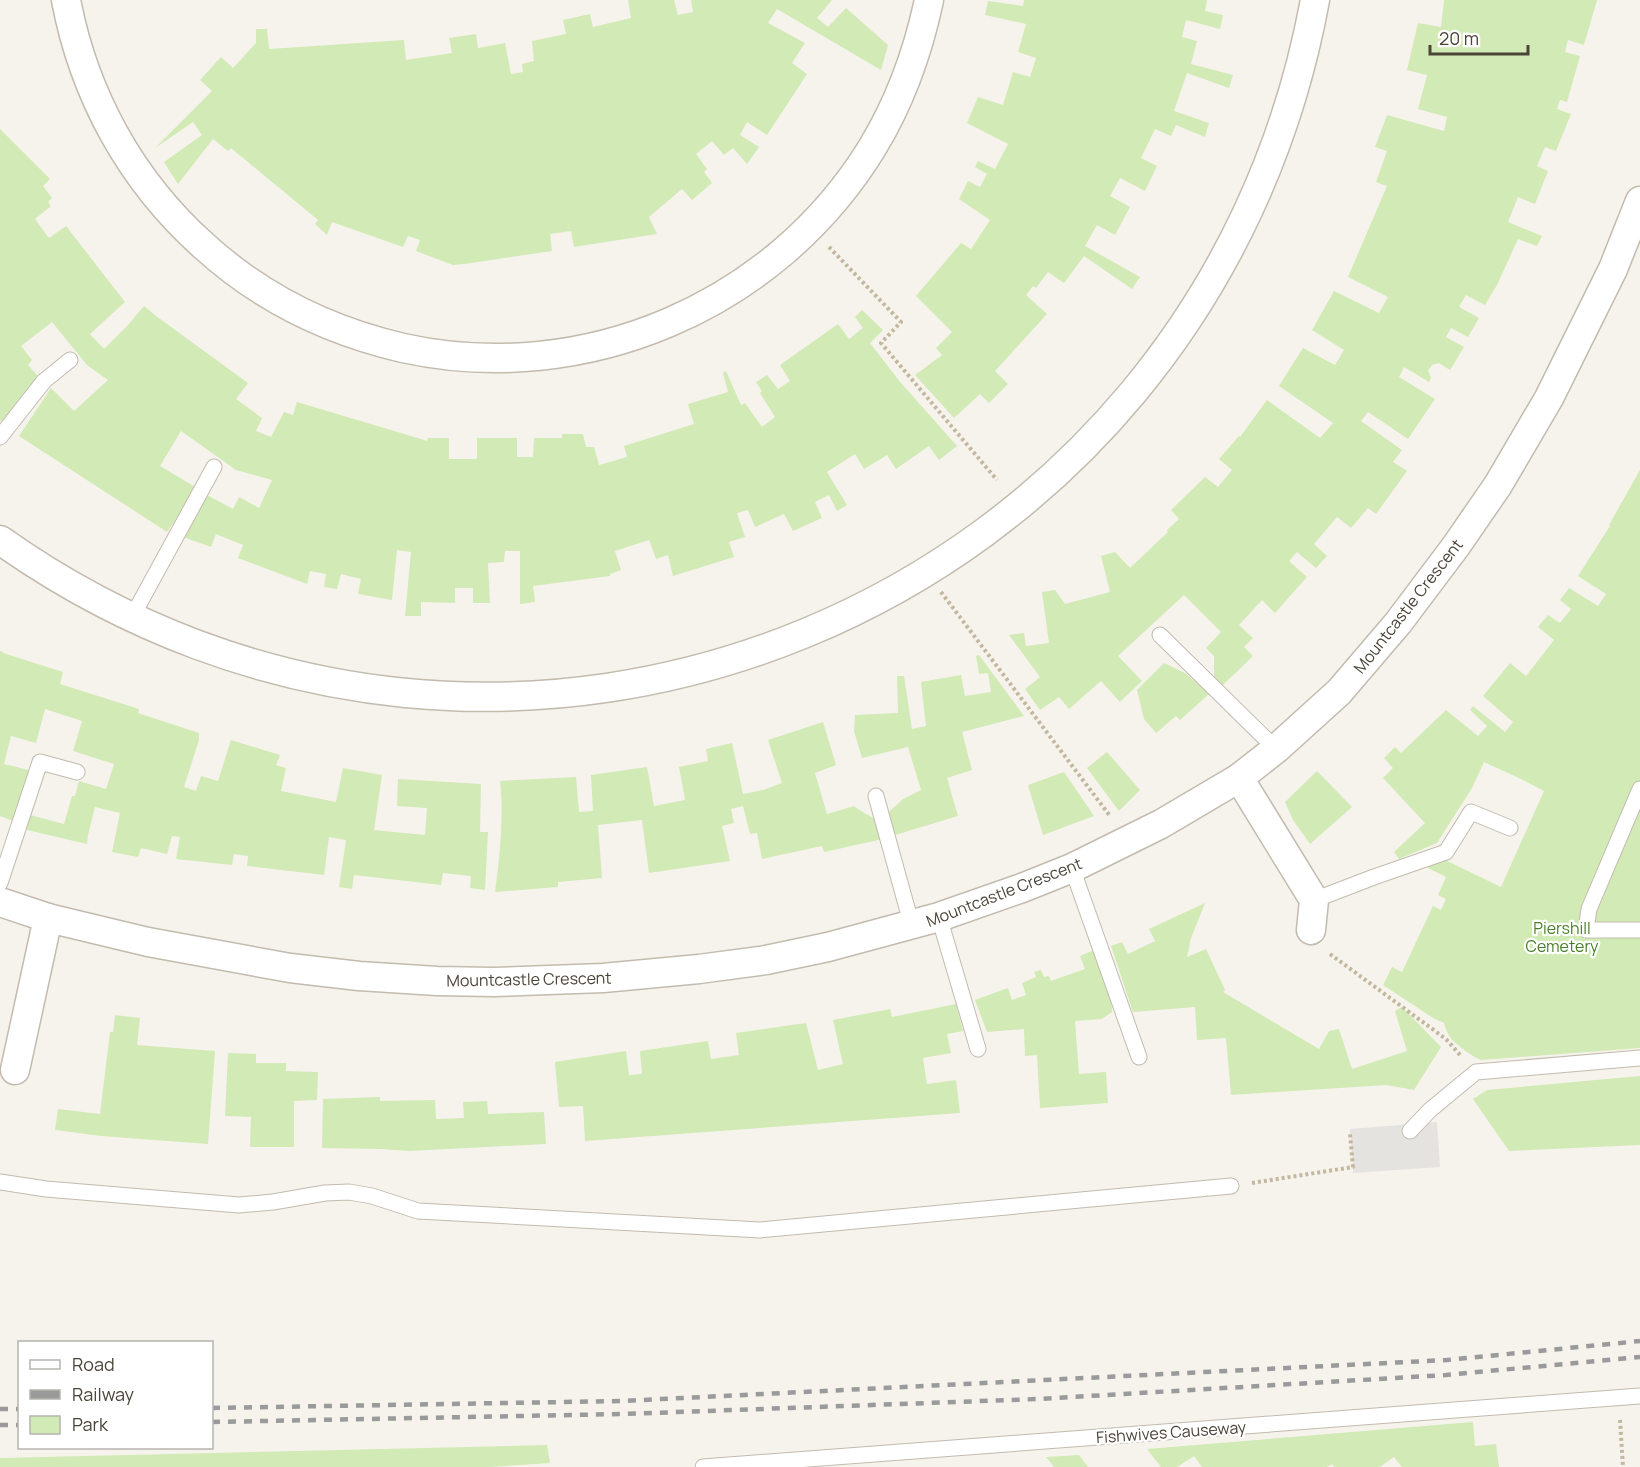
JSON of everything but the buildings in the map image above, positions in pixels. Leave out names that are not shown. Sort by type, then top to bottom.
[{"type":"street","points":[[66,0],[72,33],[86,75],[112,132],[136,170],[172,215],[213,254],[262,290],[309,316],[362,337],[417,351],[480,357],[524,357],[550,354],[604,345],[630,337],[669,323],[722,296],[768,264],[810,227],[850,181],[882,131],[912,65],[929,0]]},
{"type":"street","points":[[0,540],[88,595],[132,617],[210,649],[320,680],[400,692],[514,696],[591,690],[674,676],[714,665],[762,650],[829,623],[886,596],[926,573],[987,531],[1079,453],[1127,401],[1175,339],[1215,277],[1250,209],[1281,131],[1303,57],[1315,0]]},
{"type":"street","name":"Mountcastle Crescent","points":[[0,902],[48,918],[148,942],[290,968],[359,976],[494,982],[603,978],[766,960],[912,926],[1072,868],[1192,807],[1239,778],[1276,749],[1339,692],[1398,623],[1498,485],[1549,398],[1613,269],[1640,201]]},
{"type":"street","points":[[1239,778],[1314,900],[1311,930]]},
{"type":"street","points":[[15,1070],[48,918]]},
{"type":"lane","points":[[0,437],[44,381],[69,360]]},
{"type":"lane","points":[[132,617],[214,467]]},
{"type":"lane","points":[[1160,635],[1276,749]]},
{"type":"lane","points":[[0,883],[40,762],[77,772]]},
{"type":"lane","points":[[1640,789],[1589,909],[1586,930],[1640,930]]},
{"type":"lane","points":[[876,796],[912,926]]},
{"type":"lane","points":[[1314,900],[1446,852],[1471,812],[1510,828]]},
{"type":"lane","points":[[1072,868],[1139,1057]]},
{"type":"lane","points":[[939,917],[978,1049]]},
{"type":"lane","points":[[1410,1131],[1430,1110],[1476,1072],[1640,1058]]},
{"type":"lane","points":[[0,1182],[46,1189],[239,1204],[273,1202],[325,1192],[349,1192],[372,1196],[418,1211],[760,1230],[1231,1186]]},
{"type":"lane","name":"Fishwives Causeway","points":[[703,1467],[1640,1396]]},
{"type":"path","points":[[810,227],[902,322],[881,343],[1019,506]]},
{"type":"path","points":[[926,573],[1128,841]]},
{"type":"path","points":[[1311,930],[1314,941],[1325,951],[1446,1039],[1476,1072]]},
{"type":"path","points":[[1231,1186],[1353,1167],[1350,1134]]},
{"type":"path","points":[[1620,1413],[1623,1467]]},
{"type":"green space","points":[[628,0],[674,0],[678,15],[693,12],[691,0],[832,0],[817,18],[828,27],[846,8],[888,45],[881,70],[777,9],[768,23],[805,43],[792,63],[807,74],[767,135],[747,122],[740,135],[759,147],[747,164],[733,148],[724,155],[712,141],[696,154],[707,169],[704,172],[712,183],[692,200],[682,189],[649,217],[657,234],[574,247],[571,231],[550,234],[552,251],[464,264],[453,265],[416,251],[420,240],[408,236],[403,247],[332,222],[327,235],[315,224],[318,220],[231,148],[228,151],[213,139],[178,184],[164,162],[202,135],[193,122],[155,148],[212,91],[200,80],[221,57],[233,68],[256,43],[256,29],[267,29],[269,49],[404,40],[406,60],[452,53],[449,38],[476,34],[478,48],[505,43],[511,74],[523,72],[522,64],[534,61],[532,41],[566,34],[563,20],[590,14],[593,27],[631,18]]},
{"type":"green space","points":[[1024,0],[1207,0],[1205,11],[1223,15],[1220,29],[1186,20],[1182,37],[1197,41],[1191,64],[1233,75],[1229,88],[1187,73],[1174,111],[1209,123],[1205,137],[1176,125],[1171,136],[1155,129],[1141,158],[1157,166],[1145,191],[1120,178],[1110,196],[1130,207],[1115,235],[1097,225],[1085,246],[1140,277],[1132,289],[1084,256],[1064,283],[1048,272],[1036,288],[1033,286],[1026,295],[1047,314],[995,371],[1008,384],[989,403],[980,394],[954,418],[915,375],[942,355],[936,348],[952,332],[916,296],[961,243],[971,249],[990,220],[959,199],[968,181],[980,187],[987,174],[975,167],[978,161],[995,169],[1008,144],[967,123],[978,97],[1003,105],[1013,72],[1030,77],[1036,58],[1018,52],[1026,24],[985,15],[988,1],[1023,6]]},
{"type":"green space","points":[[1444,0],[1597,0],[1584,45],[1568,40],[1565,52],[1580,56],[1567,102],[1560,100],[1557,109],[1571,114],[1556,151],[1545,147],[1537,166],[1548,171],[1535,204],[1518,197],[1508,222],[1542,236],[1537,246],[1518,239],[1485,305],[1466,295],[1459,307],[1479,318],[1468,337],[1451,328],[1446,337],[1464,347],[1450,370],[1439,363],[1432,365],[1428,371],[1431,378],[1429,382],[1404,367],[1399,377],[1435,399],[1408,439],[1368,412],[1361,421],[1402,450],[1393,462],[1407,471],[1376,514],[1368,508],[1351,528],[1337,517],[1314,544],[1327,556],[1316,568],[1297,552],[1289,561],[1307,577],[1275,613],[1262,600],[1239,625],[1253,638],[1244,647],[1253,656],[1224,684],[1219,688],[1214,682],[1214,656],[1206,648],[1221,632],[1184,595],[1118,656],[1142,681],[1120,702],[1101,681],[1069,709],[1059,697],[1040,710],[1025,689],[1040,677],[1009,635],[1024,633],[1026,646],[1049,643],[1042,592],[1055,590],[1065,604],[1110,592],[1101,556],[1115,552],[1130,568],[1179,519],[1171,510],[1205,477],[1218,487],[1232,470],[1219,459],[1240,437],[1267,400],[1320,438],[1333,423],[1279,386],[1303,348],[1335,365],[1344,350],[1312,330],[1334,291],[1379,313],[1388,297],[1348,277],[1387,186],[1376,182],[1387,151],[1375,147],[1387,115],[1444,131],[1447,117],[1418,109],[1427,75],[1407,70],[1418,23],[1441,27]]},
{"type":"green space","points":[[0,129],[50,179],[43,186],[52,198],[48,202],[51,206],[35,219],[49,238],[66,226],[125,302],[90,334],[104,349],[144,306],[248,383],[236,399],[262,418],[256,431],[271,437],[284,412],[293,415],[297,402],[427,441],[428,438],[449,438],[449,459],[477,459],[477,438],[517,438],[517,457],[533,457],[534,438],[562,438],[562,434],[583,434],[586,447],[594,447],[599,465],[627,457],[624,446],[694,424],[688,404],[728,392],[723,373],[726,371],[741,405],[745,403],[762,427],[775,417],[756,382],[767,375],[778,389],[790,381],[780,365],[838,324],[849,339],[863,328],[855,317],[862,310],[883,330],[870,343],[901,383],[957,446],[939,460],[929,446],[896,469],[887,455],[864,469],[855,454],[827,472],[847,505],[837,511],[829,495],[815,502],[822,518],[793,531],[784,514],[755,527],[748,510],[737,513],[745,537],[729,542],[734,557],[673,576],[668,555],[656,559],[649,540],[615,551],[621,570],[610,576],[533,586],[535,602],[520,604],[520,551],[505,551],[504,562],[488,563],[490,603],[473,603],[473,588],[455,588],[455,603],[421,602],[421,616],[405,616],[411,552],[397,550],[392,600],[358,594],[361,579],[341,574],[337,589],[324,587],[326,574],[310,571],[307,584],[238,558],[243,545],[216,534],[211,547],[183,537],[205,494],[233,509],[239,497],[259,508],[272,480],[236,470],[181,431],[160,466],[197,488],[167,532],[19,436],[51,388],[74,411],[108,380],[87,365],[52,322],[21,346],[32,360],[28,365],[39,377],[5,425],[0,420]]},
{"type":"green space","name":"Piershill Cemetery","points":[[1640,470],[1640,1048],[1481,1060],[1452,1040],[1444,1023],[1383,985],[1392,967],[1402,972],[1433,906],[1441,910],[1446,899],[1438,895],[1446,877],[1420,864],[1443,859],[1501,887],[1544,791],[1484,762],[1472,788],[1437,843],[1399,859],[1394,852],[1425,823],[1383,778],[1393,768],[1384,758],[1395,747],[1401,753],[1446,710],[1478,736],[1487,726],[1470,710],[1473,706],[1505,732],[1513,722],[1483,696],[1510,663],[1526,676],[1554,640],[1538,627],[1548,615],[1560,623],[1571,609],[1560,600],[1569,588],[1598,606],[1606,594],[1578,576],[1610,526]]},
{"type":"green space","points":[[0,651],[63,672],[60,684],[139,709],[138,713],[199,733],[199,740],[184,787],[196,791],[201,776],[218,781],[231,740],[280,755],[276,765],[286,768],[281,791],[336,802],[343,768],[382,775],[374,830],[425,835],[427,808],[397,806],[398,779],[481,784],[480,832],[488,832],[485,890],[470,888],[471,876],[443,873],[441,885],[354,875],[352,889],[339,887],[346,840],[329,837],[324,875],[247,866],[248,856],[234,854],[232,865],[176,859],[180,837],[172,836],[167,854],[141,848],[138,857],[112,852],[120,813],[95,807],[87,844],[27,830],[30,815],[64,824],[79,781],[106,789],[114,764],[73,751],[82,721],[45,709],[36,743],[11,736],[4,764],[29,770],[13,821],[0,816]]},
{"type":"green space","points":[[979,655],[1024,716],[962,732],[972,770],[947,778],[958,816],[895,835],[889,812],[903,799],[921,790],[908,747],[862,758],[854,731],[855,715],[898,713],[897,676],[904,676],[912,729],[926,726],[921,682],[961,675],[965,696],[991,692],[988,673],[979,674],[976,656]]},
{"type":"green space","points":[[1164,663],[1185,673],[1209,694],[1180,720],[1176,716],[1156,733],[1144,719],[1137,690]]},
{"type":"green space","points":[[823,722],[836,765],[815,773],[827,814],[854,806],[876,820],[883,839],[824,852],[822,846],[762,859],[757,833],[750,834],[743,806],[731,809],[734,823],[722,826],[730,861],[649,873],[642,820],[598,825],[602,878],[558,882],[558,887],[495,892],[501,836],[500,781],[576,777],[579,812],[593,811],[591,775],[647,767],[654,806],[685,800],[679,767],[708,761],[706,749],[732,743],[743,794],[782,783],[768,740]]},
{"type":"green space","points":[[1107,752],[1140,790],[1119,811],[1087,768]]},
{"type":"green space","points":[[1317,771],[1352,807],[1310,844],[1293,820],[1285,802]]},
{"type":"green space","points":[[1064,772],[1094,816],[1043,835],[1028,785]]},
{"type":"green space","points":[[1205,903],[1191,938],[1187,957],[1206,949],[1225,990],[1223,992],[1319,1049],[1329,1031],[1339,1029],[1352,1069],[1407,1051],[1395,1011],[1402,1007],[1441,1047],[1414,1090],[1386,1085],[1231,1095],[1226,1038],[1197,1040],[1195,1007],[1133,1012],[1111,946],[1122,942],[1128,954],[1155,941],[1149,929]]},
{"type":"green space","points":[[1094,950],[1111,998],[1112,1012],[1102,1019],[1075,1021],[1079,1074],[1106,1072],[1108,1103],[1040,1108],[1037,1055],[1025,1056],[1024,1029],[987,1032],[975,1000],[1008,988],[1012,1000],[1026,995],[1022,983],[1036,977],[1034,972],[1041,970],[1044,977],[1049,976],[1051,981],[1085,969],[1080,956]]},
{"type":"green space","points":[[956,1004],[963,1031],[947,1034],[951,1053],[923,1058],[927,1084],[956,1080],[960,1113],[585,1141],[583,1106],[559,1107],[555,1062],[626,1051],[629,1075],[642,1074],[640,1051],[708,1041],[711,1059],[739,1055],[736,1033],[806,1023],[818,1070],[843,1064],[833,1020],[890,1009],[892,1017]]},
{"type":"green space","points":[[115,1015],[140,1018],[137,1045],[215,1051],[208,1144],[55,1130],[58,1109],[100,1114],[110,1032],[113,1032]]},
{"type":"green space","points":[[228,1053],[256,1054],[256,1063],[286,1063],[286,1071],[318,1072],[317,1100],[294,1101],[294,1147],[250,1147],[251,1117],[225,1116]]},
{"type":"green space","points":[[1640,1076],[1640,1145],[1509,1151],[1473,1099],[1487,1090]]},
{"type":"green space","points":[[380,1097],[380,1101],[435,1100],[436,1119],[464,1118],[463,1102],[487,1101],[488,1114],[544,1112],[546,1144],[409,1151],[322,1148],[323,1099]]},
{"type":"green space","points":[[1473,1422],[1475,1446],[1496,1444],[1499,1467],[1402,1467],[1394,1457],[1380,1467],[1334,1467],[1332,1464],[1327,1467],[1202,1467],[1194,1456],[1177,1467],[1161,1467],[1147,1449]]},
{"type":"green space","points":[[547,1445],[550,1463],[490,1467],[0,1467],[0,1458]]},
{"type":"green space","points":[[1079,1455],[1088,1467],[1054,1467],[1046,1457]]},
{"type":"shaded area","points":[[1437,1122],[1440,1167],[1353,1173],[1350,1129]]},
{"type":"railway","points":[[213,1408],[622,1401],[1447,1360],[1640,1341]]},
{"type":"railway","points":[[213,1422],[623,1414],[1038,1399],[1446,1375],[1640,1357]]},
{"type":"railway","points":[[0,1409],[18,1409]]},
{"type":"railway","points":[[0,1425],[18,1425]]}]
